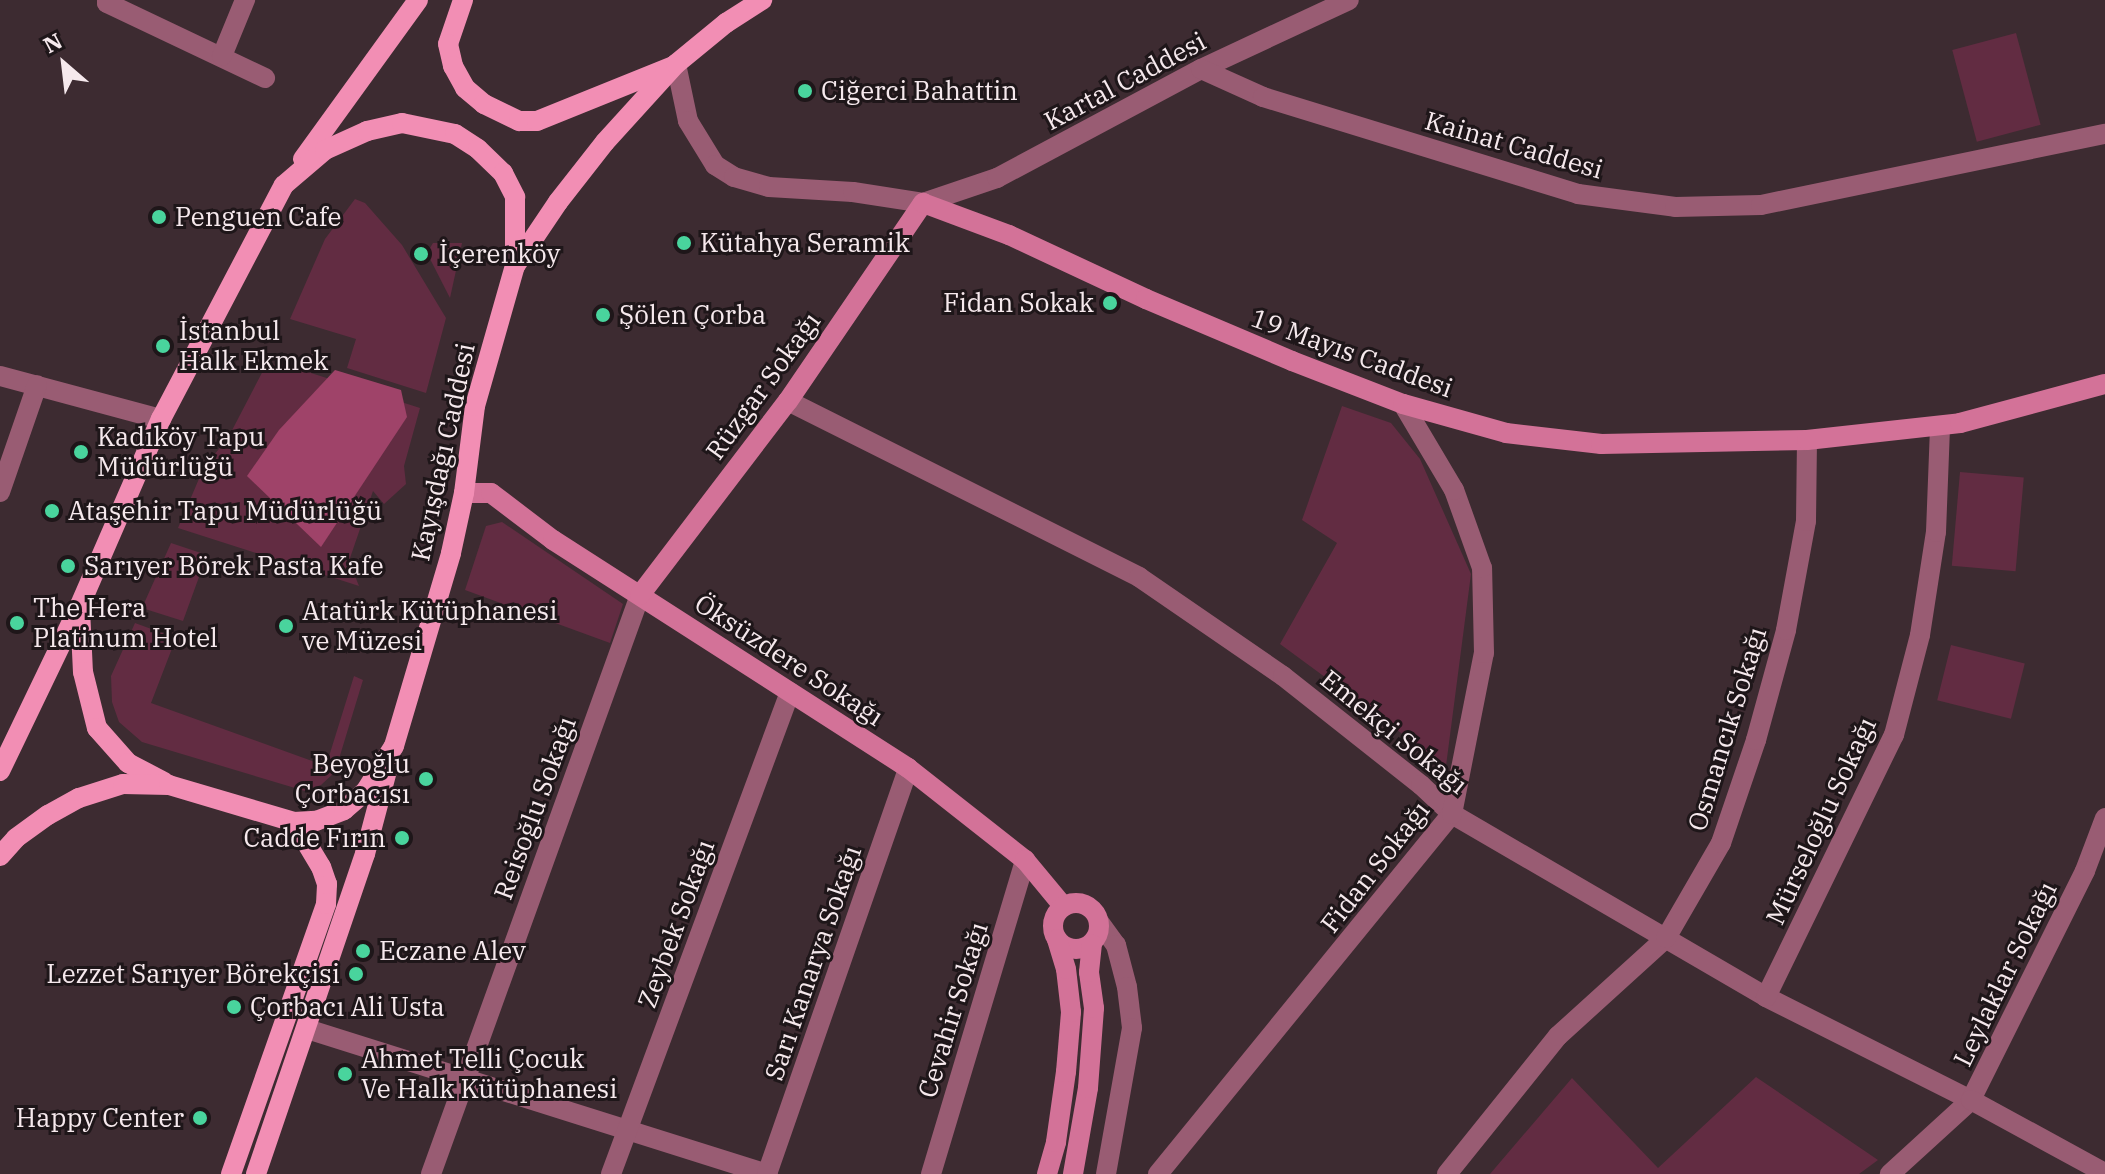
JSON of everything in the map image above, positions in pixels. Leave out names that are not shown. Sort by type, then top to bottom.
[{"type":"main road","points":[[0,771],[80,605],[161,419],[284,185],[418,0]]},
{"type":"main road","points":[[463,0],[448,44],[453,66],[465,88],[484,104],[519,121],[537,121],[676,64]]},
{"type":"main road","name":"Kayışdağı Caddesi","points":[[80,605],[83,672],[97,728],[128,763],[169,785],[294,822],[316,821],[344,810],[365,792],[394,746],[451,553],[464,493],[475,406],[515,266],[558,202],[605,142],[676,64],[726,23],[762,0]]},
{"type":"main road","points":[[284,185],[325,150],[367,131],[402,123],[455,134],[478,149],[503,173],[515,197],[515,266]]},
{"type":"main road","points":[[256,1174],[365,854],[394,746]]},
{"type":"main road","name":"Kayışdağı Caddesi","points":[[0,856],[27,830],[79,798],[123,784],[169,785]]},
{"type":"main road","points":[[231,1174],[326,904],[327,884],[321,867],[294,822]]},
{"type":"street","points":[[107,0],[107,3],[265,78]]},
{"type":"street","points":[[222,56],[245,0]]},
{"type":"street","name":"Kartal Caddesi","points":[[923,203],[997,178],[1201,69],[1349,0]]},
{"type":"street","name":"19 Mayıs Caddesi","points":[[676,64],[688,121],[715,165],[734,177],[769,187],[853,192],[923,203],[1009,235],[1146,299],[1403,404],[1506,433],[1601,444],[1807,440],[1940,426],[2105,384]]},
{"type":"street","name":"Kainat Caddesi","points":[[1201,69],[1263,97],[1578,194],[1675,207],[1761,205],[2105,134]]},
{"type":"street","name":"Rüzgar Sokağı","points":[[640,595],[788,401],[923,203]]},
{"type":"street","points":[[0,376],[161,419]]},
{"type":"street","points":[[0,492],[37,385]]},
{"type":"street","name":"Emekçi Sokağı","points":[[788,401],[1139,577],[1283,676],[1421,785],[1452,814],[1766,997],[1971,1100]]},
{"type":"street","name":"Fidan Sokağı","points":[[1158,1174],[1452,814],[1484,653],[1482,568],[1454,490],[1403,404]]},
{"type":"street","name":"Mürseloğlu Sokağı","points":[[1766,997],[1894,735],[1920,635],[1936,532],[1940,426]]},
{"type":"street","name":"Osmancık Sokağı","points":[[1447,1174],[1558,1036],[1666,938],[1721,843],[1756,740],[1786,630],[1806,521],[1807,440]]},
{"type":"street","name":"Öksüzdere Sokağı","points":[[464,493],[491,493],[553,540],[908,768],[1025,860],[1063,906]]},
{"type":"street","name":"Reisoğlu Sokağı","points":[[431,1174],[640,595]]},
{"type":"street","name":"Zeybek Sokağı","points":[[611,1174],[790,692]]},
{"type":"street","name":"Sarı Kanarya Sokağı","points":[[768,1174],[908,768]]},
{"type":"street","name":"Leylaklar Sokağı","points":[[2105,818],[2095,870],[1971,1100],[2105,1173]]},
{"type":"street","name":"Cevahir Sokağı","points":[[931,1174],[1025,860]]},
{"type":"street","points":[[1047,1174],[1064,1086],[1071,1012],[1066,969],[1052,925],[1063,906],[1085,904],[1097,915],[1100,930],[1092,944],[1089,972],[1094,1008],[1088,1088],[1073,1174]]},
{"type":"street","points":[[1099,922],[1116,945],[1127,987],[1132,1028],[1106,1174]]},
{"type":"street","points":[[1057,939],[1062,945],[1077,950],[1092,944]]},
{"type":"street","points":[[307,1029],[768,1174]]},
{"type":"street","points":[[1890,1174],[1971,1100]]},
{"type":"shaded area","points":[[2016,33],[2041,125],[1977,142],[1952,50]]},
{"type":"shaded area","points":[[355,199],[365,203],[402,245],[446,318],[426,393],[347,368],[356,339],[290,319],[325,239]]},
{"type":"shaded area","points":[[433,243],[462,243],[450,298],[427,253]]},
{"type":"shaded area","points":[[283,364],[420,408],[404,466],[406,484],[384,504],[373,491],[349,561],[359,586],[178,528],[204,467],[228,438],[266,365]]},
{"type":"shaded area","points":[[335,370],[401,390],[407,417],[321,547],[247,476],[279,430]]},
{"type":"shaded area","points":[[1342,406],[1391,423],[1420,459],[1471,574],[1446,766],[1280,644],[1337,543],[1302,520]]},
{"type":"shaded area","points":[[1960,472],[2024,478],[2016,571],[1952,566]]},
{"type":"shaded area","points":[[502,522],[623,604],[610,643],[465,590],[486,526]]},
{"type":"shaded area","points":[[171,543],[207,555],[183,621],[142,608]]},
{"type":"shaded area","points":[[135,623],[176,638],[151,703],[326,766],[354,676],[363,680],[335,772],[321,785],[305,791],[142,742],[119,722],[112,702],[111,676]]},
{"type":"shaded area","points":[[1951,645],[2025,663],[2011,719],[1937,700]]},
{"type":"shaded area","points":[[1756,1077],[1878,1160],[1859,1174],[1490,1174],[1572,1078],[1658,1168]]},
{"type":"place","name":"Ciğerci Bahattin","points":[[805,91]]},
{"type":"place","name":"Penguen Cafe","points":[[159,217]]},
{"type":"place","name":"Kütahya Seramik","points":[[684,243]]},
{"type":"place","name":"İçerenköy","points":[[421,254]]},
{"type":"place","name":"Fidan Sokak","points":[[1110,303]]},
{"type":"place","name":"Şölen Çorba","points":[[603,315]]},
{"type":"place","name":"İstanbul Halk Ekmek","points":[[163,346]]},
{"type":"place","name":"Kadıköy Tapu Müdürlüğü","points":[[81,452]]},
{"type":"place","name":"Ataşehir Tapu Müdürlüğü","points":[[52,511]]},
{"type":"place","name":"Sarıyer Börek Pasta Kafe","points":[[68,566]]},
{"type":"place","name":"The Hera Platinum Hotel","points":[[17,623]]},
{"type":"place","name":"Atatürk Kütüphanesi ve Müzesi","points":[[286,626]]},
{"type":"place","name":"Beyoğlu Çorbacısı","points":[[426,779]]},
{"type":"place","name":"Cadde Fırın","points":[[402,838]]},
{"type":"place","name":"Eczane Alev","points":[[363,951]]},
{"type":"place","name":"Lezzet Sarıyer Börekçisi","points":[[356,974]]},
{"type":"place","name":"Çorbacı Ali Usta","points":[[234,1007]]},
{"type":"place","name":"Ahmet Telli Çocuk Ve Halk Kütüphanesi","points":[[345,1074]]},
{"type":"place","name":"Happy Center","points":[[200,1118]]}]
